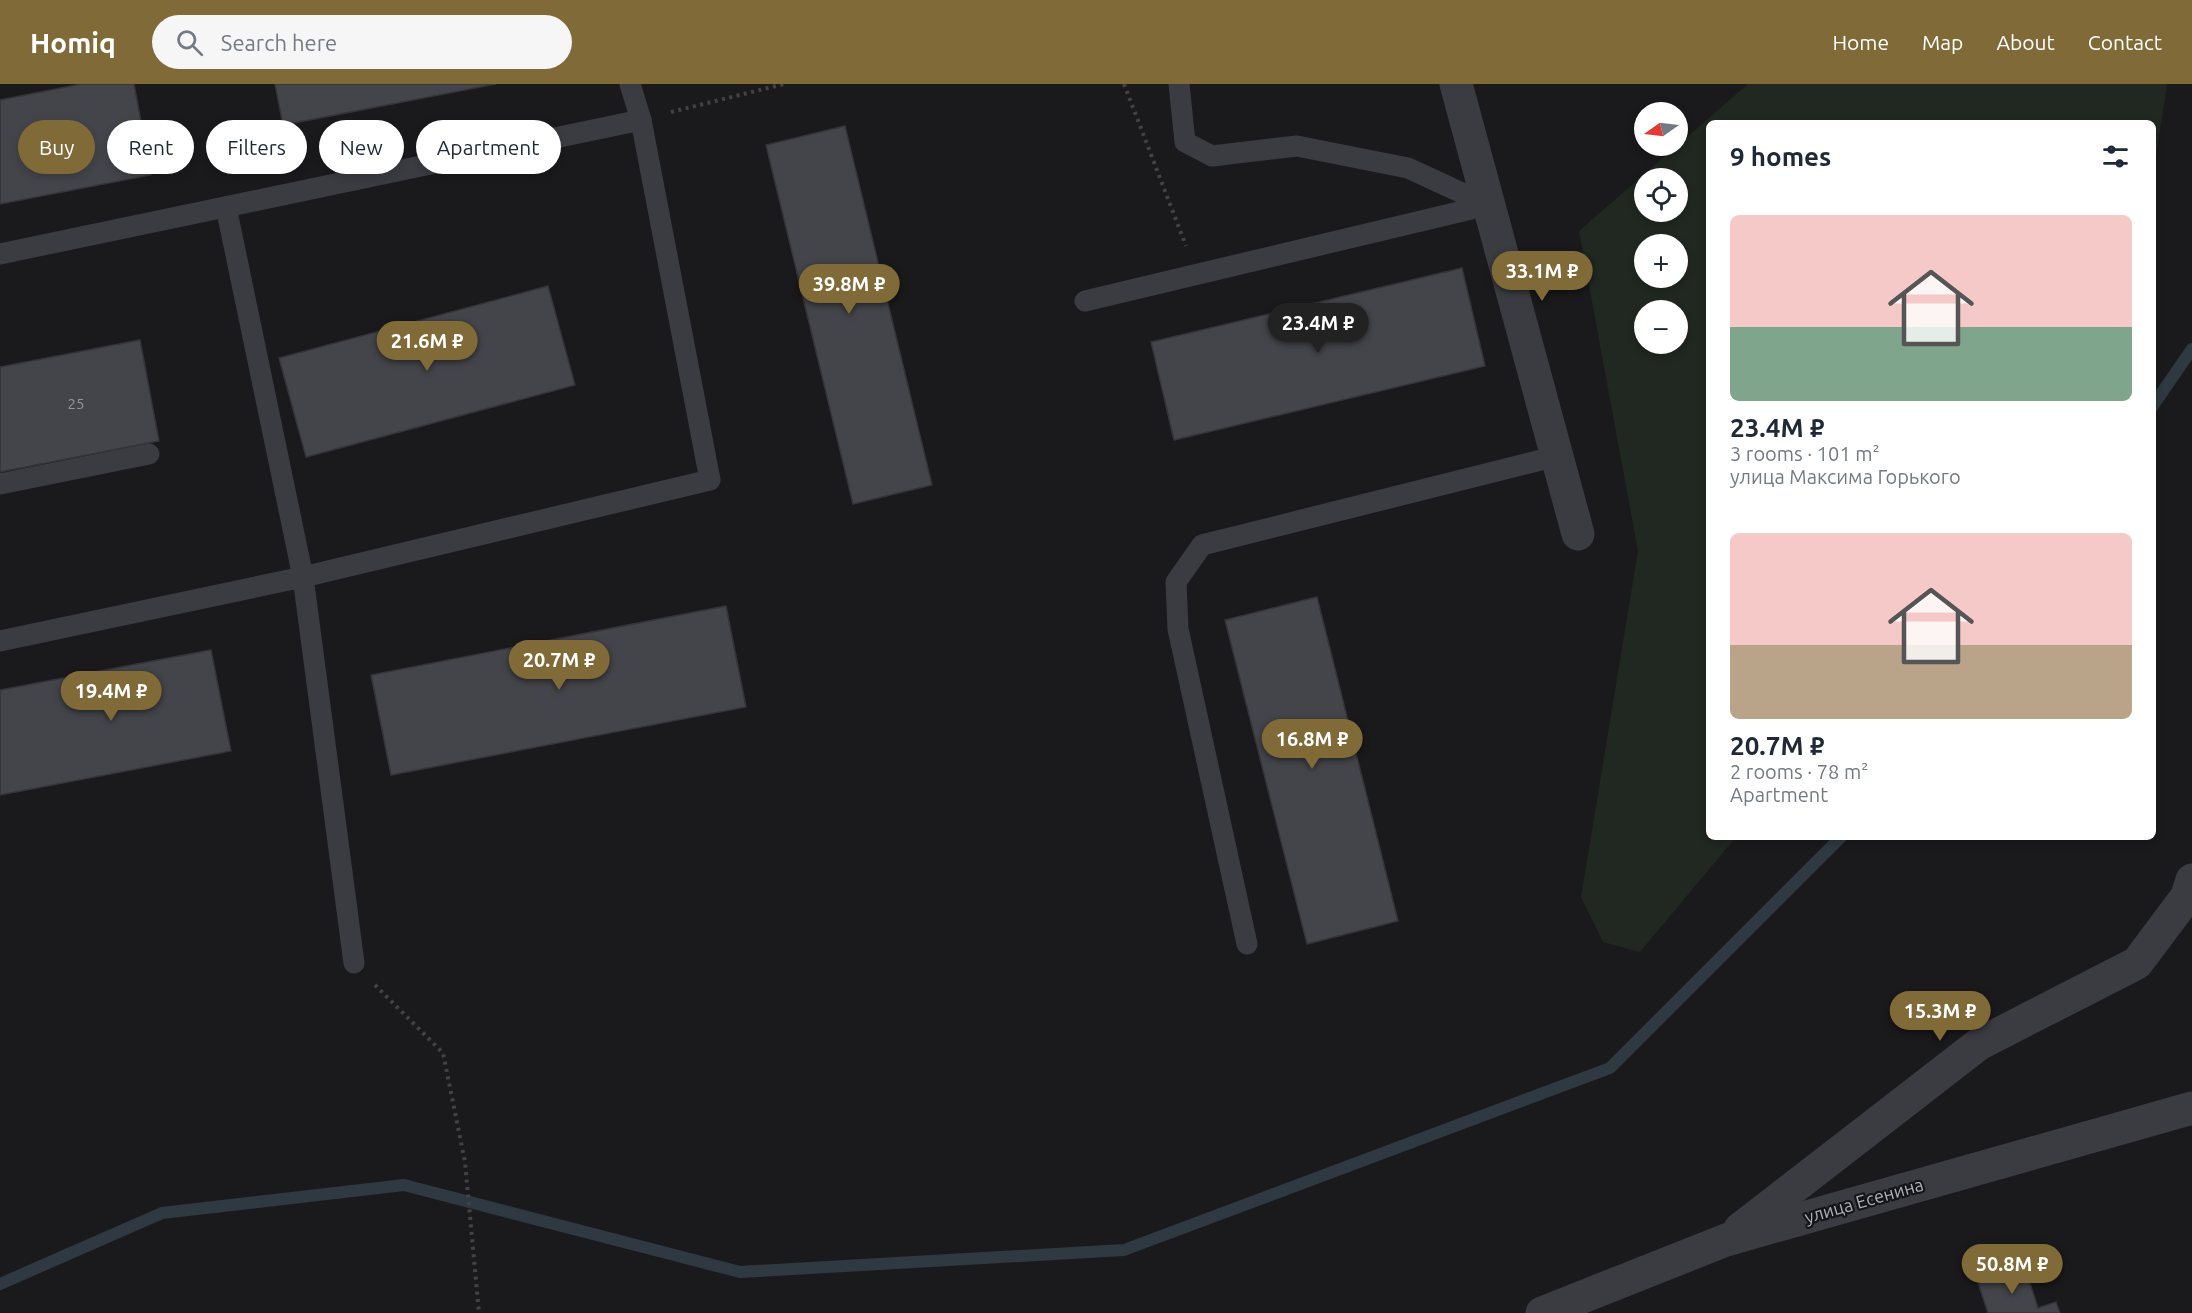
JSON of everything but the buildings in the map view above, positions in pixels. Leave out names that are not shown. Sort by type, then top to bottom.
[{"type":"street","points":[[1456,84],[1578,534]]},
{"type":"street","points":[[1726,1240],[1979,1044],[2137,963],[2187,896],[2192,880]]},
{"type":"street","name":"улица Есенина","points":[[1542,1313],[1726,1240],[2192,1108]]},
{"type":"lane","points":[[0,641],[303,578],[711,480],[641,120],[630,84]]},
{"type":"lane","points":[[1179,84],[1185,142],[1212,156],[1298,146],[1408,168],[1488,205]]},
{"type":"lane","points":[[0,254],[641,120]]},
{"type":"lane","points":[[1085,301],[1488,205]]},
{"type":"lane","points":[[226,207],[303,578],[354,963]]},
{"type":"lane","points":[[0,484],[149,454]]},
{"type":"lane","points":[[1247,944],[1178,629],[1176,582],[1202,545],[1557,456]]},
{"type":"path","points":[[641,120],[784,84]]},
{"type":"path","points":[[1125,84],[1197,274]]},
{"type":"path","points":[[354,963],[443,1053],[465,1162],[480,1313]]},
{"type":"shaded area","points":[[1748,84],[2167,84],[2156,156],[2156,120],[1707,120]]},
{"type":"shaded area","points":[[1706,121],[1706,840],[1733,840],[1640,952],[1603,942],[1581,897],[1638,551],[1579,231],[1634,183],[1634,222],[1688,222],[1688,168],[1651,168],[1665,156],[1688,156],[1688,136]]},
{"type":"waterway","points":[[2156,401],[2192,349]]},
{"type":"waterway","points":[[0,1284],[162,1213],[404,1185],[740,1272],[1124,1250],[1610,1068],[1838,840]]}]
